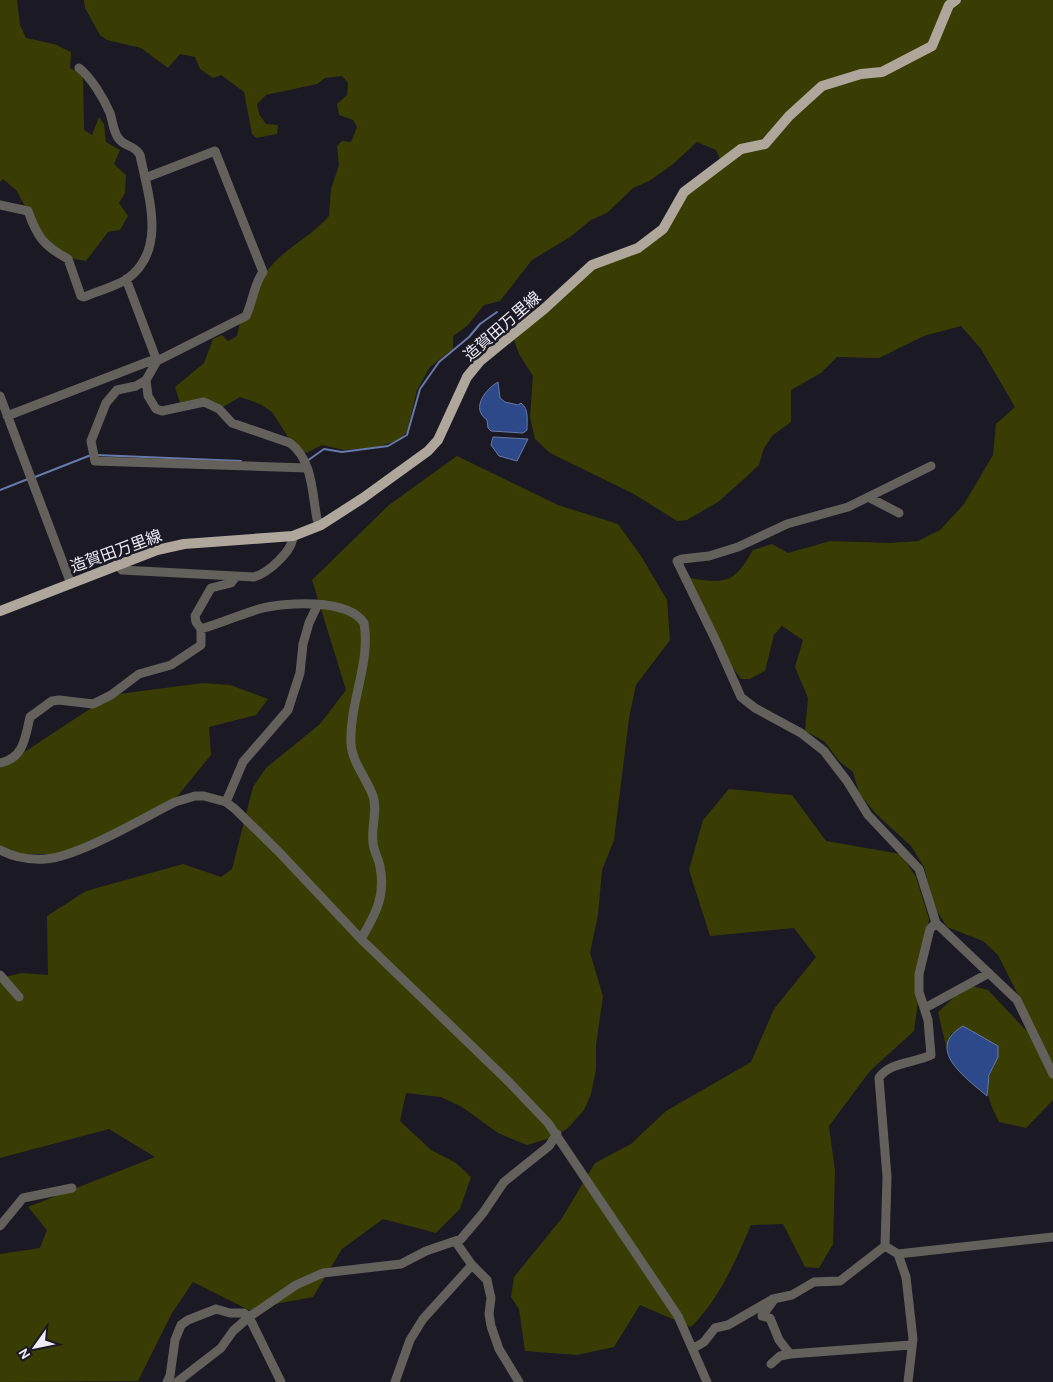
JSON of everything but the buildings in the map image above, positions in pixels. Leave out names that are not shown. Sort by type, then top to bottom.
[{"type":"main road","name":"造賀田万里線","points":[[0,611],[117,564],[184,544],[293,536],[320,525],[363,498],[428,452],[438,440],[467,377],[480,361],[544,309],[592,265],[638,248],[663,229],[684,192],[741,149],[764,144],[789,116],[822,86],[862,74],[882,72],[932,46],[949,5],[956,0]]},
{"type":"street","points":[[0,205],[28,211],[41,240],[68,259],[81,296],[84,297],[126,279],[142,261],[152,233],[153,221],[137,150],[120,141],[109,112],[92,79],[79,68]]},
{"type":"street","points":[[7,416],[150,361],[157,361],[246,316],[256,286],[264,272],[215,151],[144,178]]},
{"type":"street","points":[[126,279],[157,361]]},
{"type":"street","points":[[157,361],[146,380],[136,386],[117,390],[106,403],[91,441],[94,460],[307,468]]},
{"type":"street","points":[[146,380],[148,396],[156,409],[162,411],[204,402],[219,409],[232,423],[290,443],[302,456],[307,468],[317,519],[320,525]]},
{"type":"street","points":[[0,396],[71,584]]},
{"type":"street","points":[[931,466],[870,498],[833,512],[787,524],[738,547],[708,556],[682,559],[677,562],[716,640],[741,698],[755,708],[801,733],[824,751],[847,781],[868,815],[919,869],[936,923],[1017,1000],[1053,1074]]},
{"type":"street","points":[[870,498],[898,513]]},
{"type":"street","points":[[117,564],[122,570],[254,578],[263,575],[272,568],[293,542],[293,536]]},
{"type":"street","points":[[0,763],[12,760],[21,751],[30,717],[35,712],[59,700],[93,704],[111,695],[139,674],[172,665],[201,645],[201,629],[196,622],[195,616],[211,588],[231,582],[235,578]]},
{"type":"street","points":[[201,629],[260,609],[291,604],[318,604],[337,607],[355,614],[364,623],[366,648],[352,727],[351,745],[373,797],[375,807],[373,843],[380,867],[382,884],[377,912],[361,939]]},
{"type":"street","points":[[226,802],[243,762],[288,710],[300,673],[303,644],[309,622],[318,604]]},
{"type":"street","points":[[0,850],[16,856],[33,859],[54,858],[77,850],[186,798],[204,796],[226,802],[278,851],[361,939],[510,1082],[557,1134],[652,1274],[678,1316],[694,1348],[707,1382]]},
{"type":"street","points":[[694,1348],[704,1342],[715,1328],[728,1325],[773,1299],[792,1295],[814,1282],[840,1282],[885,1246],[886,1132],[879,1078],[884,1071],[893,1067],[931,1055],[928,1020],[919,992],[919,974],[930,929],[936,923]]},
{"type":"street","points":[[925,1008],[989,973]]},
{"type":"street","points":[[0,975],[19,997]]},
{"type":"street","points":[[177,1382],[221,1348],[233,1331],[249,1317],[284,1291],[313,1276],[401,1264],[426,1251],[461,1239],[483,1213],[504,1182],[549,1146],[557,1134]]},
{"type":"street","points":[[0,1226],[23,1198],[72,1188]]},
{"type":"street","points":[[885,1246],[898,1254],[1053,1237]]},
{"type":"street","points":[[455,1240],[472,1265],[487,1280],[491,1298],[489,1314],[491,1326],[499,1349],[519,1382]]},
{"type":"street","points":[[898,1254],[906,1276],[913,1339],[908,1382]]},
{"type":"street","points":[[396,1382],[410,1340],[423,1319],[472,1265]]},
{"type":"street","points":[[773,1299],[762,1316],[770,1318],[778,1340],[790,1354]]},
{"type":"street","points":[[167,1382],[170,1376],[175,1340],[181,1325],[188,1320],[216,1309],[230,1313],[244,1312],[249,1317],[281,1382]]},
{"type":"street","points":[[771,1364],[780,1356],[790,1354],[911,1345]]},
{"type":"green space","points":[[0,0],[17,0],[20,25],[26,38],[54,44],[71,52],[70,68],[83,75],[84,130],[92,135],[99,117],[104,124],[106,142],[120,150],[114,164],[126,175],[125,193],[119,203],[128,216],[120,230],[108,232],[86,261],[70,258],[43,239],[16,190],[3,179],[0,182]]},
{"type":"green space","points":[[84,0],[951,0],[930,44],[882,69],[820,84],[763,142],[721,162],[716,150],[697,142],[672,165],[649,181],[633,188],[607,213],[591,220],[570,237],[532,260],[500,301],[484,305],[467,326],[453,336],[453,349],[430,367],[417,390],[407,432],[399,440],[377,447],[344,450],[322,445],[306,453],[290,440],[272,412],[260,404],[240,397],[223,407],[202,400],[180,403],[175,387],[204,363],[213,339],[222,335],[228,341],[237,336],[243,315],[253,293],[266,272],[273,263],[329,216],[331,189],[339,165],[337,146],[342,141],[351,142],[357,127],[353,120],[339,115],[337,104],[347,95],[348,83],[342,76],[325,78],[317,84],[266,95],[257,104],[259,114],[266,124],[278,125],[277,134],[256,138],[252,134],[244,92],[221,75],[213,78],[200,69],[195,57],[180,54],[168,68],[141,48],[107,40],[100,35],[85,8]]},
{"type":"green space","points":[[961,0],[1053,0],[1053,1064],[998,955],[983,941],[947,927],[934,906],[924,867],[911,846],[876,814],[859,793],[853,772],[840,762],[824,741],[805,731],[808,698],[795,667],[803,640],[782,626],[774,635],[765,671],[750,679],[741,679],[726,658],[689,578],[712,581],[728,579],[740,569],[753,550],[772,544],[788,553],[830,541],[890,543],[918,541],[940,530],[964,504],[993,455],[996,424],[1015,407],[981,349],[961,326],[924,336],[879,358],[837,357],[821,373],[791,390],[791,422],[773,435],[764,448],[759,465],[718,502],[687,520],[677,521],[634,494],[550,453],[535,439],[530,417],[533,376],[519,354],[514,340],[594,268],[640,251],[687,194],[742,152],[766,147],[792,118],[824,89],[934,48],[952,7]]},
{"type":"green space","points":[[457,456],[558,505],[618,524],[641,556],[667,600],[670,640],[636,685],[629,718],[614,840],[602,870],[598,915],[590,953],[603,996],[596,1045],[596,1070],[591,1094],[584,1110],[568,1128],[554,1137],[527,1145],[498,1133],[462,1107],[441,1097],[406,1093],[400,1121],[431,1150],[456,1163],[471,1177],[460,1209],[436,1233],[383,1219],[342,1249],[313,1297],[270,1305],[257,1314],[193,1282],[172,1313],[138,1381],[0,1382],[0,1254],[40,1248],[47,1230],[28,1207],[155,1157],[109,1129],[0,1158],[0,978],[22,973],[48,975],[47,916],[86,891],[183,864],[221,877],[232,869],[253,787],[266,768],[320,724],[346,690],[312,580],[389,505]]},
{"type":"green space","points":[[203,683],[230,685],[268,699],[256,715],[209,727],[211,755],[171,804],[68,854],[8,854],[0,848],[0,768],[111,695]]},
{"type":"green space","points":[[729,789],[792,795],[826,841],[901,854],[916,877],[929,919],[914,1031],[870,1071],[829,1126],[835,1171],[833,1244],[819,1268],[805,1267],[783,1224],[751,1225],[719,1292],[691,1327],[640,1305],[614,1347],[577,1355],[525,1351],[519,1309],[511,1297],[514,1277],[562,1218],[595,1163],[631,1144],[666,1111],[751,1062],[774,1009],[816,957],[794,928],[710,936],[689,870],[703,820]]},
{"type":"green space","points":[[967,985],[988,990],[1038,1043],[1053,1078],[1053,1100],[1026,1128],[999,1122],[991,1104],[988,1083],[998,1057],[951,1033],[947,1050],[938,1012]]},
{"type":"water","points":[[498,382],[500,398],[505,402],[518,405],[521,403],[524,405],[527,415],[527,430],[523,433],[491,431],[488,428],[487,420],[482,415],[480,405],[485,394]]},
{"type":"water","points":[[493,437],[528,439],[517,461],[499,456],[491,445]]},
{"type":"water","points":[[963,1026],[998,1046],[998,1057],[989,1075],[987,1096],[960,1072],[952,1063],[948,1054],[947,1044],[952,1035]]},
{"type":"waterway","points":[[307,461],[324,449],[342,452],[388,446],[407,435],[420,389],[439,362],[469,337],[480,324],[497,312]]},
{"type":"waterway","points":[[35,477],[91,455]]},
{"type":"waterway","points":[[96,455],[241,461]]},
{"type":"waterway","points":[[0,490],[28,479]]}]
